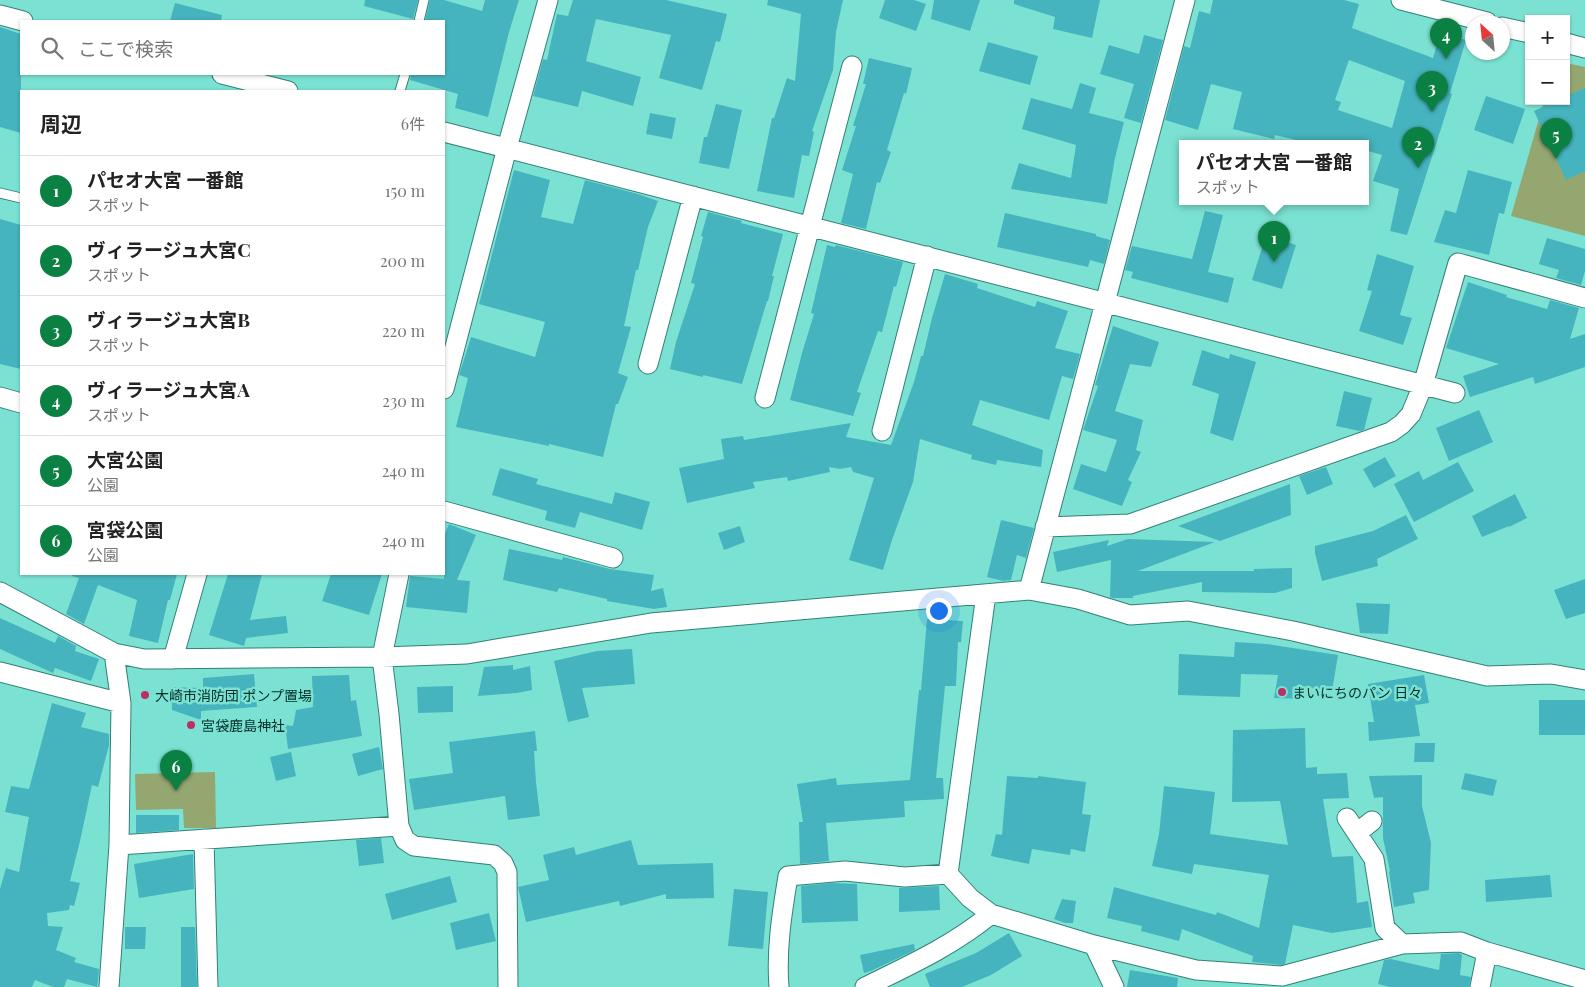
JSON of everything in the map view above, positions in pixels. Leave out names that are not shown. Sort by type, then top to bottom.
[{"type":"street","points":[[445,385],[548,0]]},
{"type":"street","points":[[1029,590],[1185,0]]},
{"type":"street","points":[[1401,0],[1465,16]]},
{"type":"street","points":[[0,15],[20,20]]},
{"type":"street","points":[[1510,28],[1525,32]]},
{"type":"street","points":[[1570,44],[1585,48]]},
{"type":"street","points":[[765,398],[852,66]]},
{"type":"street","points":[[226,75],[284,90]]},
{"type":"street","points":[[445,132],[1455,393]]},
{"type":"street","points":[[648,364],[694,196]]},
{"type":"street","points":[[882,431],[927,256]]},
{"type":"street","points":[[1046,527],[1130,524],[1391,432],[1411,414],[1423,385],[1458,263],[1585,298]]},
{"type":"street","points":[[0,397],[20,403]]},
{"type":"street","points":[[445,511],[612,558]]},
{"type":"street","points":[[172,659],[198,575]]},
{"type":"street","points":[[399,575],[382,657],[390,714],[399,826],[405,840],[414,846],[494,855],[503,863],[507,872],[508,987]]},
{"type":"street","points":[[0,592],[114,653],[144,659],[172,659],[382,657],[467,654],[651,623],[1029,590],[1078,599],[1130,615],[1188,611],[1293,631],[1487,676],[1551,674],[1585,680]]},
{"type":"street","points":[[948,874],[986,594]]},
{"type":"street","points":[[109,987],[118,845],[122,703],[114,653]]},
{"type":"street","points":[[0,672],[122,703]]},
{"type":"street","points":[[1372,821],[1352,826],[1374,859],[1385,928],[1402,944]]},
{"type":"street","points":[[118,845],[399,826]]},
{"type":"street","points":[[204,839],[208,987]]},
{"type":"street","points":[[779,987],[777,963],[781,919],[788,876],[845,871],[905,877],[948,874]]},
{"type":"street","points":[[948,874],[970,898],[991,914],[1094,945],[1196,970],[1282,976],[1402,944],[1461,942],[1487,952],[1585,980]]},
{"type":"street","points":[[864,987],[906,967],[973,929],[991,914]]},
{"type":"street","points":[[1094,945],[1114,987]]},
{"type":"street","points":[[1480,987],[1487,952]]},
{"type":"lane","points":[[419,20],[424,0]]},
{"type":"lane","points":[[400,90],[405,75]]},
{"type":"lane","points":[[0,193],[20,198]]},
{"type":"green space","points":[[1570,64],[1585,67],[1585,236],[1511,216],[1543,105],[1570,105]]},
{"type":"green space","points":[[215,772],[216,828],[184,828],[183,809],[136,810],[135,774]]},
{"type":"building","points":[[365,0],[418,0],[413,19],[364,6]]},
{"type":"building","points":[[430,0],[444,0],[482,11],[485,0],[519,0],[488,117],[455,108],[458,94],[410,80],[411,75],[445,75],[445,20],[425,20]]},
{"type":"building","points":[[573,0],[666,0],[727,14],[720,42],[716,41],[702,90],[659,78],[671,35],[596,19],[586,61],[641,77],[633,106],[582,91],[578,107],[533,96],[543,59],[547,60],[557,14],[568,16]]},
{"type":"building","points":[[768,0],[843,0],[836,32],[833,70],[812,131],[814,132],[809,156],[802,155],[794,198],[757,191],[772,118],[774,118],[787,78],[795,81],[801,14],[767,5]]},
{"type":"building","points":[[885,0],[914,0],[926,4],[916,31],[879,18]]},
{"type":"building","points":[[934,0],[980,0],[970,31],[931,19]]},
{"type":"building","points":[[1014,0],[1100,0],[1092,38],[1053,29],[1055,17],[1014,4]]},
{"type":"building","points":[[1213,0],[1344,0],[1359,4],[1352,28],[1433,58],[1440,33],[1465,40],[1450,93],[1452,94],[1407,235],[1390,231],[1399,189],[1373,181],[1382,155],[1369,151],[1369,140],[1296,140],[1275,135],[1274,139],[1233,129],[1242,92],[1211,84],[1198,130],[1165,120],[1184,46],[1190,48],[1199,11],[1210,14]],"holes":[[[1349,60],[1405,81],[1392,128],[1338,110],[1341,102],[1335,100]]]},
{"type":"building","points":[[175,3],[222,15],[221,20],[170,20]]},
{"type":"building","points":[[0,27],[20,34],[21,90],[20,133],[0,127]]},
{"type":"building","points":[[1144,35],[1163,40],[1141,123],[1124,118],[1134,84],[1100,74],[1109,45],[1139,54]]},
{"type":"building","points":[[988,42],[1038,56],[1030,85],[979,71]]},
{"type":"building","points":[[869,58],[912,68],[906,94],[904,93],[887,150],[891,152],[880,183],[877,182],[866,229],[841,223],[853,174],[842,170],[856,126],[853,126],[866,84],[863,84]]},
{"type":"building","points":[[1080,83],[1096,88],[1089,113],[1124,122],[1115,158],[1107,204],[1011,189],[1019,163],[1071,178],[1076,145],[1022,129],[1031,98],[1072,109]]},
{"type":"building","points":[[1585,88],[1585,171],[1566,180],[1534,111],[1547,105],[1570,105],[1570,94]]},
{"type":"building","points":[[1486,96],[1525,109],[1513,144],[1474,130]]},
{"type":"building","points":[[716,104],[742,110],[729,169],[699,163],[704,137],[707,137]]},
{"type":"building","points":[[650,113],[676,118],[672,139],[646,134]]},
{"type":"building","points":[[514,170],[550,180],[541,217],[573,224],[585,180],[658,201],[648,227],[638,270],[636,270],[624,326],[631,327],[618,373],[628,377],[618,404],[616,404],[603,457],[549,444],[549,446],[456,427],[468,378],[459,375],[471,337],[535,357],[545,322],[479,304]]},
{"type":"building","points":[[1468,170],[1512,182],[1504,214],[1499,213],[1489,255],[1434,242],[1445,210],[1456,213]]},
{"type":"building","points":[[1205,211],[1223,215],[1208,272],[1234,278],[1228,303],[1131,278],[1133,272],[1125,270],[1132,246],[1192,259]]},
{"type":"building","points":[[708,212],[783,234],[772,276],[774,276],[768,301],[742,384],[670,369],[676,342],[695,284],[691,283]]},
{"type":"building","points":[[1005,213],[1096,234],[1096,236],[1110,240],[1104,264],[1090,260],[1088,267],[997,247]]},
{"type":"building","points":[[0,219],[20,225],[20,369],[0,364]]},
{"type":"building","points":[[1266,235],[1296,245],[1282,289],[1252,280]]},
{"type":"building","points":[[1547,238],[1585,249],[1585,271],[1581,285],[1556,278],[1559,270],[1539,264]]},
{"type":"building","points":[[827,245],[835,247],[836,245],[903,262],[896,287],[894,286],[882,332],[878,331],[857,392],[861,393],[853,416],[790,400],[814,314],[811,313]]},
{"type":"building","points":[[1377,254],[1414,266],[1400,315],[1412,318],[1403,345],[1359,331],[1372,291],[1367,290]]},
{"type":"building","points":[[945,274],[978,284],[977,288],[1035,307],[1037,301],[1068,311],[1055,348],[1080,354],[1073,379],[1062,376],[1049,420],[980,400],[972,425],[1043,450],[1041,467],[997,460],[996,465],[971,459],[972,455],[920,439],[913,482],[883,570],[849,560],[874,478],[853,472],[851,467],[840,469],[829,467],[830,472],[788,481],[787,477],[753,482],[755,488],[687,503],[679,468],[724,459],[721,439],[743,436],[744,440],[851,423],[846,437],[891,445],[914,382],[921,356],[923,356]]},
{"type":"building","points":[[1468,282],[1507,295],[1506,297],[1547,309],[1550,300],[1579,308],[1570,339],[1585,334],[1585,367],[1535,384],[1533,377],[1470,397],[1463,376],[1499,364],[1446,348]]},
{"type":"building","points":[[1113,326],[1159,342],[1151,367],[1130,364],[1115,411],[1143,420],[1136,450],[1141,452],[1128,480],[1132,482],[1122,506],[1073,489],[1081,464],[1106,472],[1117,440],[1083,430],[1098,386],[1095,385]]},
{"type":"building","points":[[1202,350],[1229,359],[1230,354],[1256,362],[1233,441],[1210,433],[1219,394],[1192,385]]},
{"type":"building","points":[[1344,391],[1372,398],[1364,430],[1360,431],[1336,426]]},
{"type":"building","points":[[1479,410],[1493,442],[1449,461],[1436,428]]},
{"type":"building","points":[[1385,457],[1396,476],[1374,488],[1363,469]]},
{"type":"building","points":[[1458,462],[1474,491],[1414,522],[1394,484],[1419,471],[1423,480]]},
{"type":"building","points":[[1326,467],[1333,484],[1307,495],[1299,476]]},
{"type":"building","points":[[500,468],[538,479],[536,484],[612,504],[615,492],[650,502],[642,530],[580,512],[575,528],[545,520],[547,511],[492,495]]},
{"type":"building","points":[[1290,484],[1291,515],[1220,541],[1178,526]]},
{"type":"building","points":[[1515,494],[1527,518],[1482,537],[1472,516]]},
{"type":"building","points":[[1406,515],[1418,539],[1377,559],[1378,566],[1322,581],[1315,546],[1373,531]]},
{"type":"building","points":[[1001,520],[1034,528],[1026,558],[1017,555],[1011,580],[1003,581],[987,577]]},
{"type":"building","points":[[449,524],[476,535],[457,580],[470,581],[467,613],[406,607],[410,576],[444,579],[445,534]]},
{"type":"building","points":[[740,526],[745,542],[724,550],[718,533]]},
{"type":"building","points":[[1128,539],[1215,542],[1138,571],[1254,571],[1254,569],[1292,568],[1292,588],[1275,593],[1202,592],[1202,582],[1133,596],[1133,598],[1112,598],[1110,597],[1111,560],[1057,572],[1053,552],[1109,540],[1107,546]]},
{"type":"building","points":[[509,549],[562,560],[563,557],[610,569],[654,575],[651,591],[663,588],[667,607],[654,609],[607,601],[607,599],[559,588],[557,592],[503,580]]},
{"type":"building","points":[[177,575],[170,600],[168,600],[158,643],[129,636],[137,600],[98,585],[84,624],[66,614],[79,578],[72,576]]},
{"type":"building","points":[[228,575],[262,575],[250,620],[286,616],[288,633],[246,638],[244,646],[209,635]]},
{"type":"building","points":[[331,575],[382,575],[369,615],[322,601]]},
{"type":"building","points":[[1585,579],[1585,613],[1566,619],[1554,590]]},
{"type":"building","points":[[1356,603],[1390,604],[1388,634],[1360,633]]},
{"type":"building","points":[[0,618],[55,643],[58,636],[76,646],[75,651],[99,659],[91,681],[55,668],[53,673],[0,649]]},
{"type":"building","points":[[927,619],[963,621],[961,642],[958,642],[956,686],[945,686],[936,778],[943,778],[944,799],[904,801],[905,817],[826,823],[829,861],[800,864],[799,822],[803,822],[797,784],[836,778],[837,785],[910,780]]},
{"type":"building","points":[[1235,642],[1267,644],[1338,655],[1332,691],[1304,687],[1304,699],[1274,698],[1278,675],[1241,674],[1240,697],[1178,695],[1179,654],[1234,657]]},
{"type":"building","points":[[632,649],[635,684],[582,688],[589,717],[568,722],[554,661],[597,651]]},
{"type":"building","points":[[513,665],[513,670],[530,666],[532,690],[478,696],[484,667]]},
{"type":"building","points":[[254,674],[257,707],[201,711],[201,720],[172,710],[171,687],[203,688],[203,678]]},
{"type":"building","points":[[349,675],[351,701],[356,700],[362,736],[288,749],[285,725],[293,726],[296,710],[313,707],[312,676]]},
{"type":"building","points":[[1424,675],[1429,703],[1415,705],[1420,736],[1369,741],[1368,722],[1374,722],[1368,684]]},
{"type":"building","points":[[453,686],[453,712],[418,713],[417,687]]},
{"type":"building","points":[[1539,700],[1585,700],[1585,735],[1539,735]]},
{"type":"building","points":[[52,703],[86,713],[81,727],[109,734],[109,745],[98,787],[92,785],[70,881],[80,883],[74,906],[70,905],[69,910],[47,913],[48,926],[63,927],[56,950],[76,958],[74,962],[99,969],[97,987],[67,979],[64,987],[53,987],[35,980],[32,987],[0,987],[0,889],[6,868],[19,872],[29,817],[5,812],[11,786],[29,789]]},
{"type":"building","points":[[1305,728],[1306,768],[1317,767],[1317,774],[1347,773],[1349,798],[1323,799],[1332,857],[1353,856],[1357,903],[1368,901],[1372,927],[1332,933],[1293,925],[1285,964],[1281,965],[1252,962],[1253,956],[1182,929],[1179,941],[1141,931],[1142,926],[1107,918],[1114,887],[1216,915],[1217,912],[1259,928],[1269,875],[1194,864],[1192,874],[1152,866],[1159,834],[1164,786],[1215,792],[1210,834],[1288,845],[1280,801],[1232,802],[1233,730]]},
{"type":"building","points":[[535,731],[537,751],[534,751],[540,816],[508,820],[505,796],[414,810],[409,779],[453,773],[449,742]]},
{"type":"building","points":[[1415,743],[1435,743],[1434,762],[1414,762]]},
{"type":"building","points":[[379,747],[383,769],[358,776],[352,754]]},
{"type":"building","points":[[291,752],[296,776],[276,781],[270,757]]},
{"type":"building","points":[[1465,773],[1497,780],[1493,796],[1461,789]]},
{"type":"building","points":[[1422,775],[1422,806],[1431,843],[1429,890],[1413,893],[1415,903],[1394,907],[1390,871],[1383,838],[1383,797],[1374,798],[1369,776]]},
{"type":"building","points":[[1007,776],[1038,778],[1038,776],[1086,782],[1082,814],[1091,815],[1085,852],[1071,849],[1070,855],[1032,849],[1029,864],[991,856],[996,834],[1002,835]]},
{"type":"building","points":[[136,815],[179,815],[179,830],[136,833]]},
{"type":"building","points":[[381,838],[384,863],[359,866],[356,840]]},
{"type":"building","points":[[631,840],[638,865],[713,863],[714,898],[666,899],[666,894],[620,906],[619,901],[526,922],[518,887],[549,880],[543,855],[574,847],[576,855]]},
{"type":"building","points":[[193,854],[194,889],[139,898],[134,864]]},
{"type":"building","points":[[1550,875],[1552,897],[1486,902],[1485,880]]},
{"type":"building","points":[[450,876],[457,902],[392,920],[385,894]]},
{"type":"building","points":[[832,883],[857,884],[858,921],[802,923],[801,886]]},
{"type":"building","points":[[939,886],[940,910],[899,912],[899,888]]},
{"type":"building","points":[[734,889],[768,892],[763,949],[728,946]]},
{"type":"building","points":[[1062,899],[1076,901],[1073,923],[1065,923],[1054,919]]},
{"type":"building","points":[[489,913],[496,941],[456,950],[450,923]]},
{"type":"building","points":[[125,927],[146,927],[145,949],[125,949]]},
{"type":"building","points":[[181,927],[195,927],[197,987],[181,987]]},
{"type":"building","points":[[1009,933],[1022,956],[991,975],[962,987],[930,987],[925,974],[976,953]]},
{"type":"building","points":[[914,944],[915,950],[864,973],[860,955]]},
{"type":"building","points":[[1459,953],[1462,955],[1460,975],[1471,977],[1469,987],[1390,987],[1378,984],[1384,960],[1391,959],[1439,970],[1441,954]]},
{"type":"building","points":[[1130,970],[1178,978],[1177,987],[1127,987]]},
{"type":"place","name":"ヴィラージュ大宮A","points":[[1446,59]]},
{"type":"place","name":"ヴィラージュ大宮B","points":[[1432,112]]},
{"type":"place","name":"大宮公園","points":[[1556,159]]},
{"type":"place","name":"ヴィラージュ大宮C","points":[[1418,168]]},
{"type":"place","name":"パセオ大宮 一番館","points":[[1274,262]]},
{"type":"place","name":"まいにちのパン 日々","points":[[1282,692]]},
{"type":"place","name":"大崎市消防団 ポンプ置場","points":[[145,695]]},
{"type":"place","name":"宮袋鹿島神社","points":[[191,725]]},
{"type":"place","name":"宮袋公園","points":[[176,791]]}]
